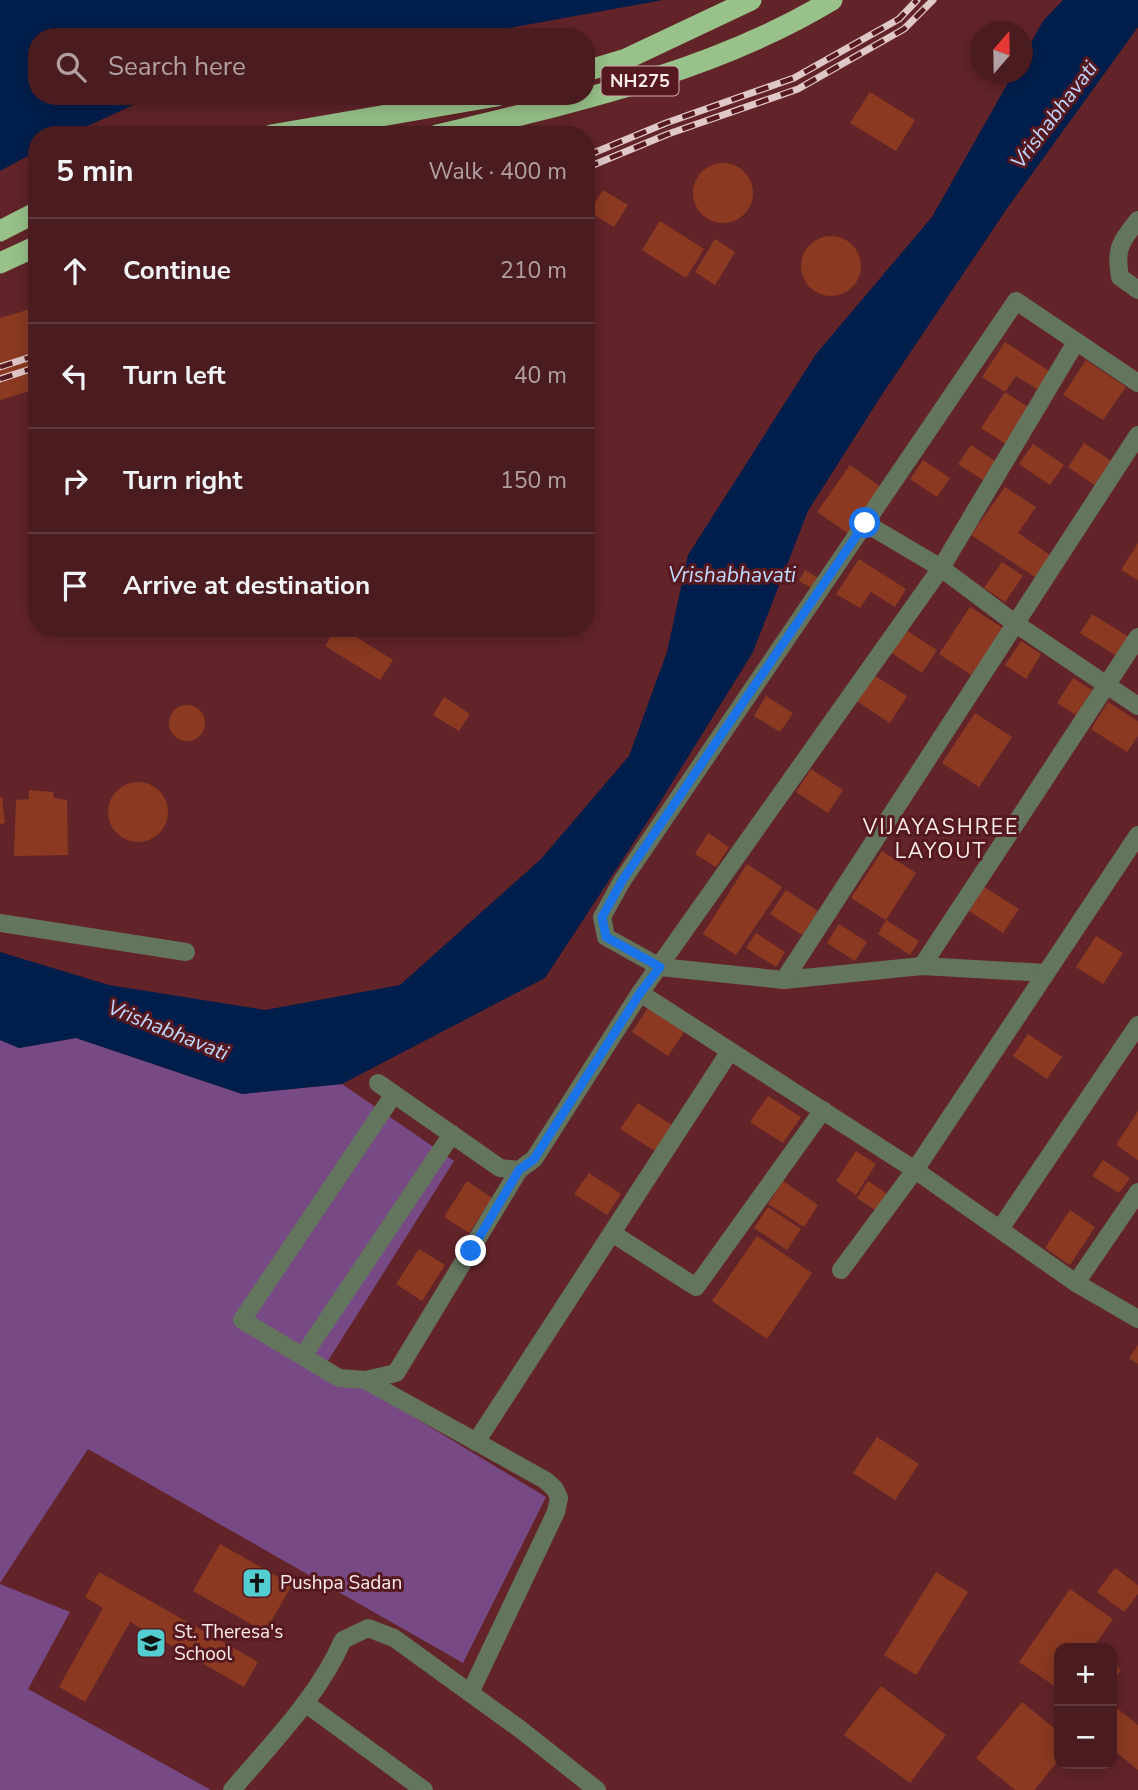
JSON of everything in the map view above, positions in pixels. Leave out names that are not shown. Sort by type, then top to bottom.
[{"type":"highway","name":"NH275","points":[[595,68],[626,59],[751,0]]},
{"type":"highway","name":"NH275","points":[[595,94],[692,66],[802,18],[832,0]]},
{"type":"highway","points":[[323,126],[445,105]]},
{"type":"highway","name":"NH275","points":[[475,126],[556,105]]},
{"type":"highway","points":[[0,231],[28,217]]},
{"type":"highway","points":[[0,263],[28,250]]},
{"type":"street","points":[[1138,220],[1116,256],[1119,277],[1138,290]]},
{"type":"street","points":[[1046,973],[922,966],[784,980],[660,967],[606,937],[602,917],[622,881],[1016,302],[1138,383]]},
{"type":"street","points":[[394,1094],[242,1320],[339,1378],[365,1380],[396,1373],[519,1170],[534,1159],[640,993],[941,568],[1076,342]]},
{"type":"street","points":[[784,980],[1138,435]]},
{"type":"street","points":[[865,523],[941,568],[1016,624],[1138,706]]},
{"type":"street","points":[[922,966],[1138,637]]},
{"type":"street","points":[[841,1270],[915,1170],[1138,835]]},
{"type":"street","points":[[0,923],[186,953]]},
{"type":"street","points":[[640,993],[915,1170],[1076,1283],[1138,1319]]},
{"type":"street","points":[[1000,1229],[1138,1025]]},
{"type":"street","points":[[476,1443],[730,1051]]},
{"type":"street","points":[[378,1083],[500,1168],[519,1170]]},
{"type":"street","points":[[612,1233],[696,1287],[823,1110]]},
{"type":"street","points":[[303,1356],[452,1134]]},
{"type":"street","points":[[1076,1283],[1138,1192]]},
{"type":"street","points":[[365,1380],[545,1480],[555,1489],[559,1498],[556,1512],[470,1693]]},
{"type":"street","points":[[232,1790],[306,1703],[331,1668],[343,1640],[368,1628],[394,1637],[520,1729],[597,1790]]},
{"type":"street","points":[[306,1703],[418,1788]]},
{"type":"shaded area","points":[[76,1038],[242,1094],[342,1084],[454,1161],[326,1364],[546,1497],[463,1663],[88,1449],[0,1583],[0,1040],[19,1048]]},
{"type":"shaded area","points":[[0,1584],[70,1612],[28,1689],[211,1790],[0,1790]]},
{"type":"water","points":[[0,0],[663,0],[509,28],[28,28],[28,105],[133,105],[88,126],[28,126],[28,156],[0,171]]},
{"type":"water","name":"Vrishabhavati","points":[[1063,0],[1138,0],[1138,27],[1008,207],[879,399],[808,511],[753,652],[657,807],[545,978],[342,1084],[242,1094],[76,1038],[19,1048],[0,1040],[0,952],[109,985],[265,1010],[400,985],[541,859],[629,756],[667,652],[688,555],[816,354],[932,217],[1007,84],[1033,84],[1033,39],[1043,21]]},
{"type":"building","points":[[870,92],[915,120],[896,151],[850,123]]},
{"type":"building","points":[[717,163],[729,163],[748,176],[753,193],[751,205],[740,218],[729,223],[717,223],[698,210],[693,199],[693,187],[706,168]]},
{"type":"building","points":[[603,190],[628,205],[614,227],[595,216],[595,203]]},
{"type":"building","points":[[660,221],[704,249],[686,278],[642,250]]},
{"type":"building","points":[[825,236],[837,236],[853,244],[859,254],[859,278],[853,288],[837,296],[825,296],[809,288],[801,272],[801,260],[809,244]]},
{"type":"building","points":[[715,239],[735,252],[715,285],[695,272]]},
{"type":"building","points":[[28,310],[28,392],[0,400],[0,318]]},
{"type":"building","points":[[1005,342],[1052,373],[1040,391],[1016,376],[1005,392],[982,377]]},
{"type":"building","points":[[1086,360],[1126,387],[1103,420],[1063,395]]},
{"type":"building","points":[[1005,392],[1028,407],[1006,444],[981,428]]},
{"type":"building","points":[[1084,443],[1116,464],[1100,489],[1068,467]]},
{"type":"building","points":[[1033,444],[1064,465],[1050,485],[1019,464]]},
{"type":"building","points":[[971,445],[995,461],[983,480],[958,464]]},
{"type":"building","points":[[923,460],[950,478],[937,497],[910,479]]},
{"type":"building","points":[[850,465],[881,487],[849,534],[817,512]]},
{"type":"building","points":[[1005,487],[1036,507],[1018,533],[1053,557],[1038,579],[971,535]]},
{"type":"building","points":[[1138,543],[1138,580],[1121,570]]},
{"type":"building","points":[[859,559],[906,589],[895,607],[871,592],[860,608],[836,594]]},
{"type":"building","points":[[1002,562],[1023,576],[1005,602],[984,588]]},
{"type":"building","points":[[805,570],[821,580],[815,590],[799,581]]},
{"type":"building","points":[[970,607],[1003,628],[973,676],[939,654]]},
{"type":"building","points":[[1092,614],[1129,637],[1117,656],[1080,633]]},
{"type":"building","points":[[904,629],[937,650],[922,673],[890,652]]},
{"type":"building","points":[[330,637],[356,637],[393,660],[380,680],[325,646]]},
{"type":"building","points":[[1021,641],[1041,654],[1026,679],[1005,665]]},
{"type":"building","points":[[872,674],[907,696],[890,723],[855,700]]},
{"type":"building","points":[[1073,678],[1092,690],[1076,715],[1057,703]]},
{"type":"building","points":[[766,696],[793,713],[780,732],[754,716]]},
{"type":"building","points":[[444,697],[470,714],[459,731],[433,715]]},
{"type":"building","points":[[1108,702],[1138,721],[1138,736],[1127,752],[1091,729]]},
{"type":"building","points":[[187,705],[200,710],[205,723],[200,736],[187,741],[174,736],[169,723],[174,710]]},
{"type":"building","points":[[975,713],[1012,737],[979,787],[942,763]]},
{"type":"building","points":[[811,769],[843,790],[828,813],[796,792]]},
{"type":"building","points":[[138,782],[155,787],[163,795],[168,812],[163,829],[155,837],[138,842],[121,837],[113,829],[108,812],[113,795],[121,787]]},
{"type":"building","points":[[29,790],[53,792],[54,798],[67,800],[68,855],[14,856],[16,800],[29,799]]},
{"type":"building","points":[[0,797],[5,823],[0,824]]},
{"type":"building","points":[[708,833],[729,847],[716,867],[695,854]]},
{"type":"building","points":[[882,851],[916,873],[886,920],[851,898]]},
{"type":"building","points":[[747,864],[782,887],[736,955],[703,934]]},
{"type":"building","points":[[984,887],[1019,909],[1003,933],[969,911]]},
{"type":"building","points":[[786,890],[818,911],[802,935],[770,914]]},
{"type":"building","points":[[886,920],[919,941],[910,955],[878,934]]},
{"type":"building","points":[[839,924],[867,942],[855,961],[827,943]]},
{"type":"building","points":[[756,933],[785,952],[776,967],[746,948]]},
{"type":"building","points":[[1096,936],[1123,953],[1103,984],[1076,967]]},
{"type":"building","points":[[648,1008],[684,1032],[668,1056],[632,1032]]},
{"type":"building","points":[[1028,1034],[1062,1057],[1047,1079],[1013,1056]]},
{"type":"building","points":[[768,1096],[801,1117],[783,1143],[750,1122]]},
{"type":"building","points":[[638,1103],[672,1125],[655,1151],[620,1129]]},
{"type":"building","points":[[1138,1111],[1138,1160],[1116,1145]]},
{"type":"building","points":[[856,1151],[876,1164],[856,1195],[836,1181]]},
{"type":"building","points":[[1103,1160],[1130,1178],[1119,1193],[1092,1176]]},
{"type":"building","points":[[589,1173],[621,1194],[607,1215],[574,1194]]},
{"type":"building","points":[[467,1181],[492,1198],[469,1233],[444,1217]]},
{"type":"building","points":[[783,1181],[818,1205],[804,1227],[768,1204]]},
{"type":"building","points":[[868,1181],[889,1195],[878,1212],[857,1198]]},
{"type":"building","points":[[768,1207],[801,1229],[787,1250],[754,1228]]},
{"type":"building","points":[[1070,1210],[1095,1227],[1070,1265],[1045,1248]]},
{"type":"building","points":[[757,1236],[812,1273],[767,1339],[712,1301]]},
{"type":"building","points":[[419,1249],[445,1265],[422,1301],[396,1284]]},
{"type":"building","points":[[1138,1345],[1138,1364],[1129,1358]]},
{"type":"building","points":[[877,1437],[919,1464],[895,1500],[853,1473]]},
{"type":"building","points":[[220,1544],[292,1585],[265,1632],[193,1591]]},
{"type":"building","points":[[1115,1568],[1138,1585],[1138,1594],[1124,1612],[1097,1592]]},
{"type":"building","points":[[99,1572],[258,1662],[244,1687],[130,1622],[85,1702],[59,1687],[103,1608],[85,1597]]},
{"type":"building","points":[[936,1572],[968,1592],[916,1675],[884,1655]]},
{"type":"building","points":[[1070,1589],[1113,1619],[1096,1643],[1054,1643],[1054,1686],[1019,1662]]},
{"type":"building","points":[[881,1686],[946,1735],[910,1783],[844,1735]]},
{"type":"building","points":[[1022,1702],[1054,1728],[1054,1766],[1034,1790],[1015,1790],[976,1758]]},
{"type":"building","points":[[1117,1708],[1138,1725],[1138,1770],[1117,1753]]},
{"type":"railway","points":[[595,152],[666,123],[794,78],[899,19],[917,0]]},
{"type":"railway","points":[[595,164],[668,134],[798,89],[904,29],[933,0]]},
{"type":"railway","points":[[0,367],[28,358]]},
{"type":"railway","points":[[0,379],[28,370]]},
{"type":"place","name":"Pushpa Sadan","points":[[257,1583]]},
{"type":"place","name":"St. Theresa's School","points":[[151,1643]]},
{"type":"district","name":"VIJAYASHREE LAYOUT","points":[[941,839]]},
{"type":"route","points":[[471,1251],[519,1170],[534,1159],[640,993],[660,967],[606,937],[602,917],[622,881],[865,523]]}]
